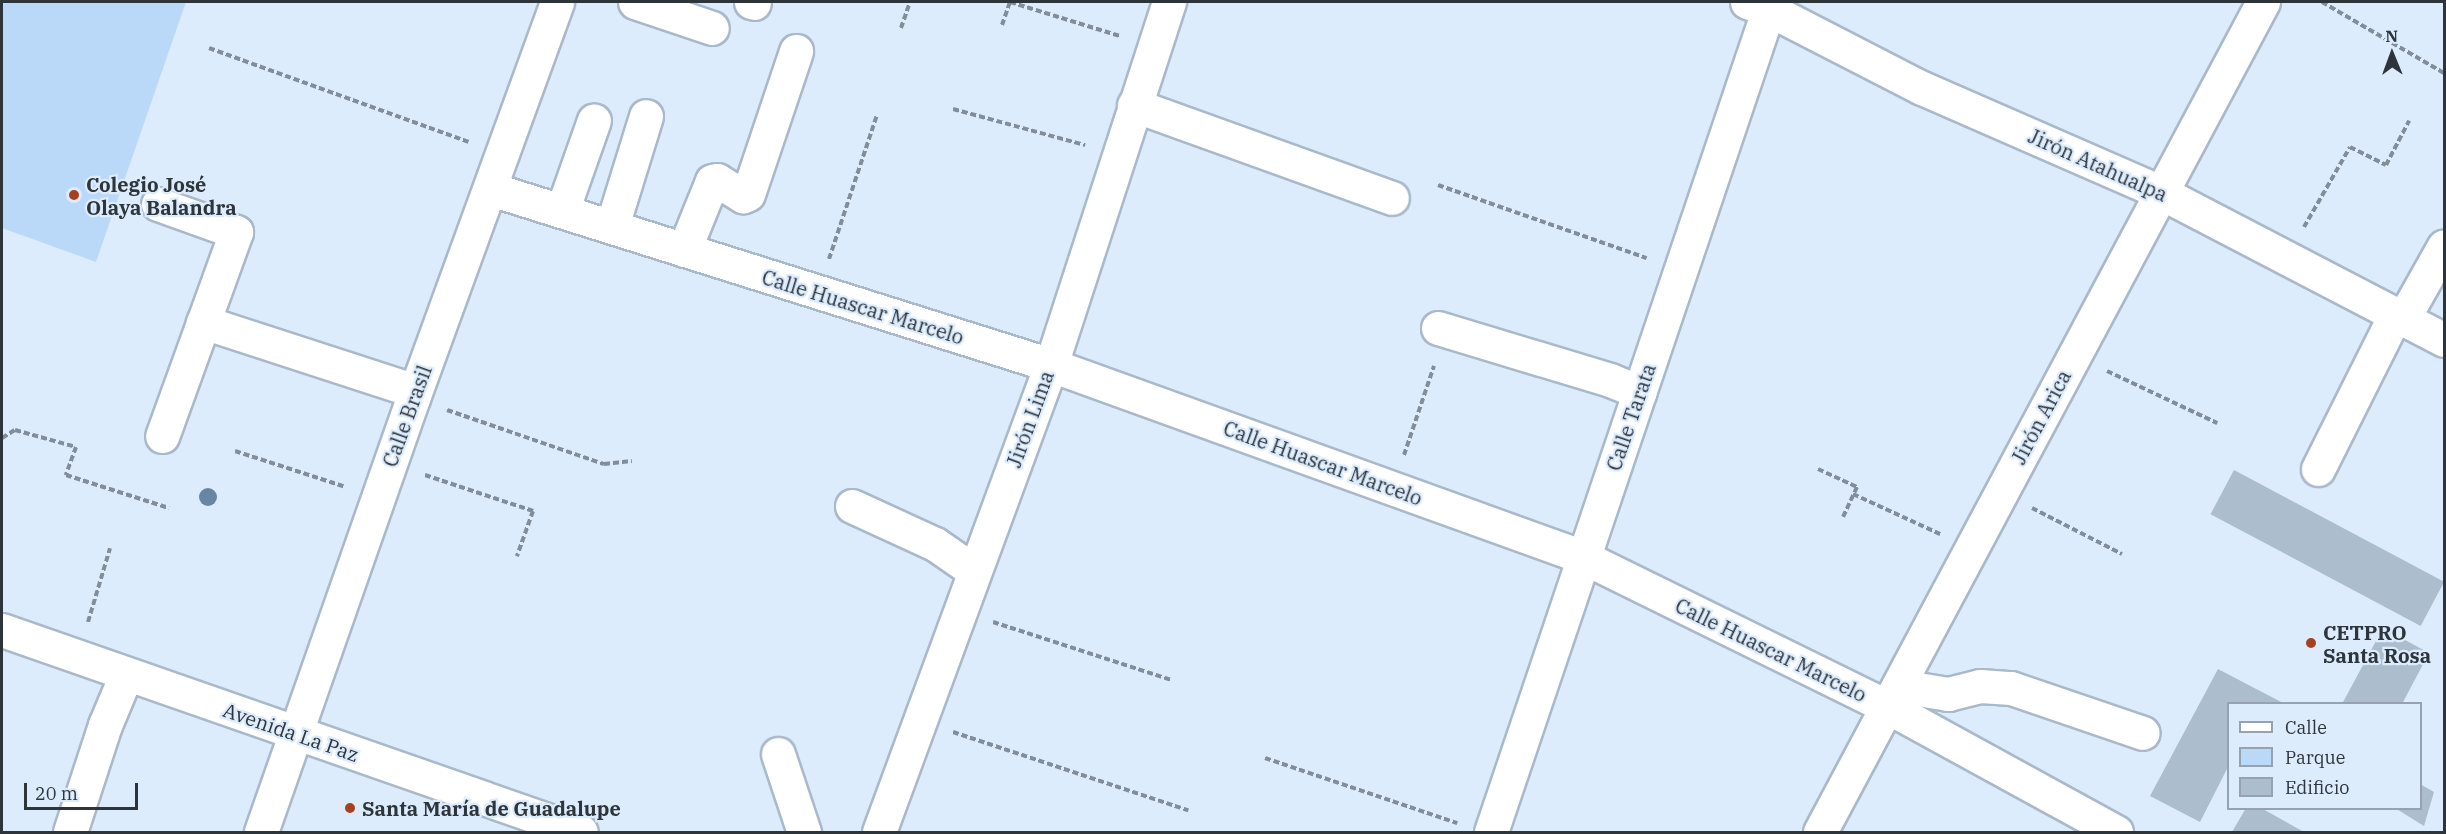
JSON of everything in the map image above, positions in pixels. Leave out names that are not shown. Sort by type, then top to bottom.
[{"type":"street","name":"Calle Brasil","points":[[261,832],[414,395],[491,189],[557,2]]},
{"type":"street","points":[[635,2],[712,28]]},
{"type":"street","name":"Jirón Lima","points":[[879,832],[1051,364],[1169,2]]},
{"type":"street","name":"Jirón Arica","points":[[1820,832],[2263,2]]},
{"type":"street","name":"Jirón Atahualpa","points":[[1762,4],[1922,88],[2160,192],[2445,340]]},
{"type":"street","name":"Calle Tarata","points":[[1491,832],[1640,392],[1762,4]]},
{"type":"street","points":[[684,250],[712,181],[717,180],[743,196],[748,194],[796,51]]},
{"type":"street","points":[[1134,105],[1392,198]]},
{"type":"street","points":[[612,226],[646,116]]},
{"type":"street","points":[[562,211],[594,120]]},
{"type":"street","name":"Calle Huascar Marcelo","points":[[491,189],[1051,364],[1583,557],[1894,697],[2116,832]]},
{"type":"street","points":[[158,204],[236,232],[162,436]]},
{"type":"street","points":[[2318,469],[2400,315],[2445,246]]},
{"type":"street","points":[[203,322],[414,395]]},
{"type":"street","points":[[1438,328],[1610,380],[1640,392]]},
{"type":"street","points":[[852,506],[935,544],[974,571]]},
{"type":"street","name":"Avenida La Paz","points":[[2,630],[581,832]]},
{"type":"street","points":[[70,832],[105,725],[126,675]]},
{"type":"street","points":[[1894,697],[1948,694],[1980,686],[2011,688],[2143,733]]},
{"type":"street","points":[[778,754],[804,832]]},
{"type":"path","points":[[901,28],[910,2]]},
{"type":"path","points":[[1002,25],[1010,2],[1155,46]]},
{"type":"path","points":[[2322,2],[2445,73]]},
{"type":"path","points":[[209,48],[477,146],[502,158]]},
{"type":"path","points":[[953,109],[1118,154]]},
{"type":"path","points":[[817,292],[877,115]]},
{"type":"path","points":[[2288,257],[2350,147],[2386,165],[2409,121]]},
{"type":"path","points":[[1438,185],[1651,259]]},
{"type":"path","points":[[2074,355],[2217,423]]},
{"type":"path","points":[[1392,489],[1434,365]]},
{"type":"path","points":[[414,395],[604,464],[632,461]]},
{"type":"path","points":[[2,438],[15,430],[76,447],[66,475],[169,508]]},
{"type":"path","points":[[235,451],[378,498]]},
{"type":"path","points":[[390,464],[533,511],[517,556]]},
{"type":"path","points":[[1818,469],[1857,487],[1843,518]]},
{"type":"path","points":[[2001,492],[2122,554]]},
{"type":"path","points":[[1853,494],[1972,548]]},
{"type":"path","points":[[77,658],[110,548]]},
{"type":"path","points":[[960,611],[1172,680]]},
{"type":"path","points":[[920,721],[1188,810]]},
{"type":"path","points":[[1265,758],[1459,824]]},
{"type":"green space","name":"Colegio José Olaya Balandra","points":[[2,2],[186,2],[96,262],[2,228]]},
{"type":"building","points":[[2234,470],[2444,582],[2421,626],[2211,514]]},
{"type":"building","points":[[2383,628],[2429,653],[2403,702],[2343,702]]},
{"type":"building","points":[[2218,669],[2281,702],[2227,702],[2227,769],[2200,822],[2150,796]]},
{"type":"building","points":[[2422,785],[2434,792],[2424,826],[2398,810],[2422,810]]},
{"type":"building","points":[[2245,810],[2265,810],[2304,832],[2232,832]]},
{"type":"place","name":"Colegio José Olaya Balandra","points":[[74,195]]},
{"type":"place","name":"CETPRO Santa Rosa","points":[[2311,643]]},
{"type":"place","name":"Santa María de Guadalupe","points":[[350,808]]}]
